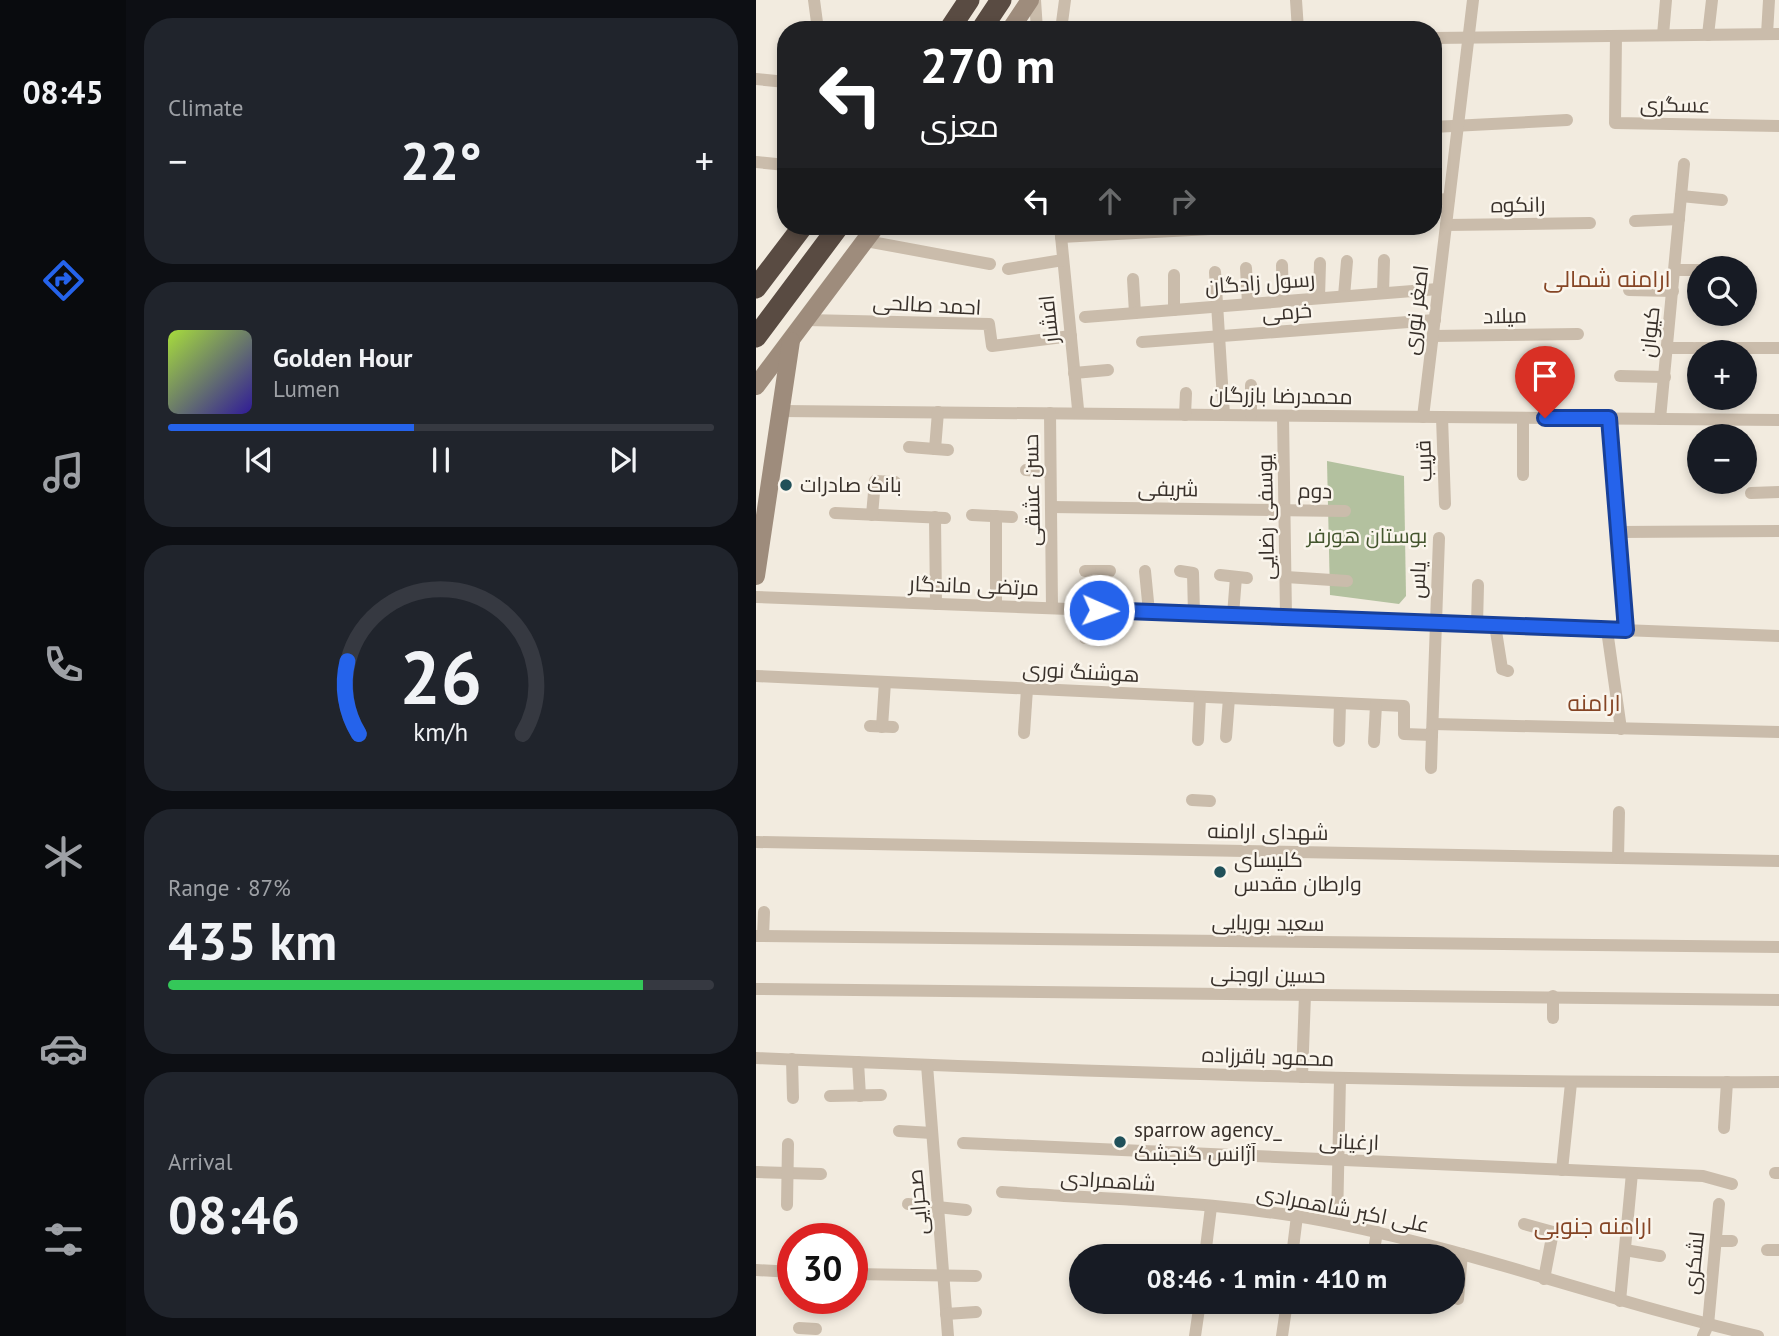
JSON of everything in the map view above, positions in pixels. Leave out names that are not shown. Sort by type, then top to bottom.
[{"type":"highway","points":[[955,21],[969,0]]},
{"type":"highway","points":[[987,21],[1001,0]]},
{"type":"highway","points":[[756,288],[796,235]]},
{"type":"highway","points":[[756,337],[832,235]]},
{"type":"main road","points":[[1016,21],[1030,0]]},
{"type":"main road","points":[[756,386],[870,235]]},
{"type":"main road","points":[[756,576],[791,341]]},
{"type":"street","points":[[814,0],[817,21]]},
{"type":"street","points":[[1035,0],[1036,21]]},
{"type":"street","points":[[1062,21],[1065,0]]},
{"type":"street","points":[[1296,0],[1297,21]]},
{"type":"street","name":"اصغر نوری","points":[[1423,417],[1473,0]]},
{"type":"street","points":[[1663,36],[1666,0]]},
{"type":"street","points":[[1709,35],[1712,0]]},
{"type":"street","points":[[1442,38],[1773,34],[1769,0]]},
{"type":"street","name":"عسگری","points":[[1616,36],[1615,123],[1779,126]]},
{"type":"street","points":[[756,79],[777,81]]},
{"type":"street","points":[[1442,127],[1567,120]]},
{"type":"street","points":[[756,162],[777,164]]},
{"type":"street","name":"کیوان","points":[[1660,419],[1684,164]]},
{"type":"street","points":[[1681,196],[1722,200]]},
{"type":"street","points":[[1442,199],[1449,199]]},
{"type":"street","points":[[1635,221],[1679,219]]},
{"type":"street","name":"رانکوه","points":[[1446,225],[1590,223]]},
{"type":"street","points":[[879,235],[990,264]]},
{"type":"street","name":"افشار","points":[[1060,235],[1078,409]]},
{"type":"street","points":[[1008,269],[1063,260]]},
{"type":"street","points":[[1383,293],[1384,260]]},
{"type":"street","points":[[1344,296],[1347,261]]},
{"type":"street","points":[[1319,298],[1320,263]]},
{"type":"street","points":[[1282,265],[1283,301]]},
{"type":"street","points":[[1246,268],[1248,304]]},
{"type":"street","points":[[1676,270],[1687,270]]},
{"type":"street","points":[[1215,272],[1224,415]]},
{"type":"street","points":[[1174,275],[1174,310]]},
{"type":"street","points":[[1133,279],[1135,313]]},
{"type":"street","name":"رسول زادگان","points":[[1085,317],[1438,289]]},
{"type":"street","points":[[1629,290],[1674,292]]},
{"type":"street","name":"احمد صالحی","points":[[806,320],[989,324],[992,346],[1070,336]]},
{"type":"street","name":"خرمی","points":[[1142,342],[1435,320]]},
{"type":"street","name":"میلاد","points":[[1433,335],[1578,334]]},
{"type":"street","points":[[1668,348],[1779,348]]},
{"type":"street","points":[[1074,373],[1108,370]]},
{"type":"street","points":[[1620,376],[1665,377]]},
{"type":"street","points":[[1251,385],[1251,415]]},
{"type":"street","points":[[1185,415],[1186,393]]},
{"type":"street","name":"محمدرضا بازرگان","points":[[782,411],[1779,420]]},
{"type":"street","points":[[934,449],[938,412]]},
{"type":"street","name":"حسن عشقی","points":[[1050,414],[1052,608]]},
{"type":"street","name":"یوسفی رضایی","points":[[1283,415],[1286,617]]},
{"type":"street","name":"قریب","points":[[1442,417],[1445,503]]},
{"type":"street","points":[[1523,418],[1524,475]]},
{"type":"street","points":[[1609,418],[1626,630]]},
{"type":"street","points":[[909,447],[948,450]]},
{"type":"street","points":[[1026,470],[1050,472]]},
{"type":"street","points":[[872,514],[875,481],[895,482]]},
{"type":"street","points":[[1757,493],[1779,492]]},
{"type":"street","name":"شریفی","points":[[1051,507],[1285,510]]},
{"type":"street","name":"دوم","points":[[1285,510],[1345,511]]},
{"type":"street","points":[[835,513],[940,517],[936,604]]},
{"type":"street","points":[[972,515],[1012,517]]},
{"type":"street","points":[[996,516],[996,606]]},
{"type":"street","points":[[1618,532],[1779,531]]},
{"type":"street","name":"یاس","points":[[1431,768],[1439,538]]},
{"type":"street","points":[[1085,571],[1105,571],[1085,638]]},
{"type":"street","points":[[1145,571],[1149,612]]},
{"type":"street","points":[[1180,571],[1193,573],[1194,614]]},
{"type":"street","points":[[1220,575],[1241,577],[1233,615]]},
{"type":"street","points":[[1286,577],[1347,581]]},
{"type":"street","points":[[1477,625],[1479,585]]},
{"type":"street","name":"مرتضی ماندگار","points":[[756,597],[1779,636]]},
{"type":"street","points":[[1495,625],[1502,668],[1508,671]]},
{"type":"street","points":[[1607,630],[1621,729]]},
{"type":"street","name":"هوشنگ نوری","points":[[756,676],[1404,706],[1404,734],[1433,729]]},
{"type":"street","points":[[881,727],[885,682]]},
{"type":"street","points":[[1024,733],[1027,689]]},
{"type":"street","points":[[1198,740],[1200,697]]},
{"type":"street","points":[[1226,737],[1229,698]]},
{"type":"street","points":[[1339,741],[1340,703]]},
{"type":"street","points":[[1374,742],[1376,705]]},
{"type":"street","points":[[1433,729],[1779,732]]},
{"type":"street","points":[[1192,800],[1210,801]]},
{"type":"street","points":[[1618,858],[1619,812]]},
{"type":"street","name":"شهدای ارامنه","points":[[756,842],[1779,861]]},
{"type":"street","points":[[760,936],[764,912]]},
{"type":"street","name":"سعید بوریایی","points":[[760,936],[1779,947]]},
{"type":"street","name":"حسین اروجنی","points":[[756,989],[1779,1000]]},
{"type":"street","points":[[1302,1077],[1305,995]]},
{"type":"street","points":[[1553,996],[1553,1018]]},
{"type":"street","name":"محمود باقرزاده","points":[[756,1058],[1340,1078],[1571,1083],[1779,1082]]},
{"type":"street","points":[[792,1059],[793,1098]]},
{"type":"street","points":[[858,1062],[860,1096]]},
{"type":"street","name":"صحرایی","points":[[927,1065],[948,1336]]},
{"type":"street","points":[[1338,1223],[1340,1078]]},
{"type":"street","points":[[1724,1128],[1727,1082]]},
{"type":"street","points":[[1562,1170],[1571,1083]]},
{"type":"street","points":[[830,1096],[881,1095]]},
{"type":"street","points":[[899,1131],[932,1133]]},
{"type":"street","name":"ارغیانی","points":[[963,1143],[1703,1176],[1732,1184]]},
{"type":"street","points":[[788,1144],[788,1205]]},
{"type":"street","points":[[756,1171],[821,1174]]},
{"type":"street","points":[[1620,1301],[1632,1173]]},
{"type":"street","name":"شاهمرادی","points":[[1002,1192],[1212,1207]]},
{"type":"street","points":[[908,1204],[966,1210]]},
{"type":"street","name":"لشکری","points":[[1705,1330],[1719,1204]]},
{"type":"street","points":[[1207,1244],[1212,1207]]},
{"type":"street","name":"علی اکبر شاهمرادی","points":[[1212,1207],[1338,1223],[1414,1244]]},
{"type":"street","points":[[1294,1244],[1297,1216]]},
{"type":"street","points":[[1524,1224],[1553,1232],[1544,1279]]},
{"type":"street","points":[[1375,1244],[1377,1232]]},
{"type":"street","points":[[1716,1241],[1732,1241]]},
{"type":"street","points":[[1625,1250],[1660,1256]]},
{"type":"street","name":"علی اکبر شاهمرادی","points":[[1465,1255],[1620,1301],[1705,1330],[1758,1336]]},
{"type":"street","points":[[756,1270],[777,1271]]},
{"type":"street","points":[[868,1275],[976,1276]]},
{"type":"street","points":[[946,1314],[976,1312]]},
{"type":"street","points":[[1195,1336],[1198,1314]]},
{"type":"street","points":[[1284,1336],[1286,1314]]},
{"type":"street","points":[[799,1328],[816,1329]]},
{"type":"green space","name":"بوستان هورفر","points":[[1327,461],[1404,476],[1406,596],[1399,604],[1330,595]]},
{"type":"place","name":"بانک صادرات","points":[[786,485]]},
{"type":"place","name":"کلیسای وارطان مقدس","points":[[1220,872]]},
{"type":"place","name":"sparrow agency_ آژانس گنجشک","points":[[1120,1142]]},
{"type":"district","name":"ارامنه شمالی","points":[[1607,279]]},
{"type":"district","name":"ارامنه","points":[[1594,703]]},
{"type":"district","name":"ارامنه جنوبی","points":[[1593,1226]]},
{"type":"route","points":[[1099,610],[1626,630],[1609,418],[1545,418]]}]
